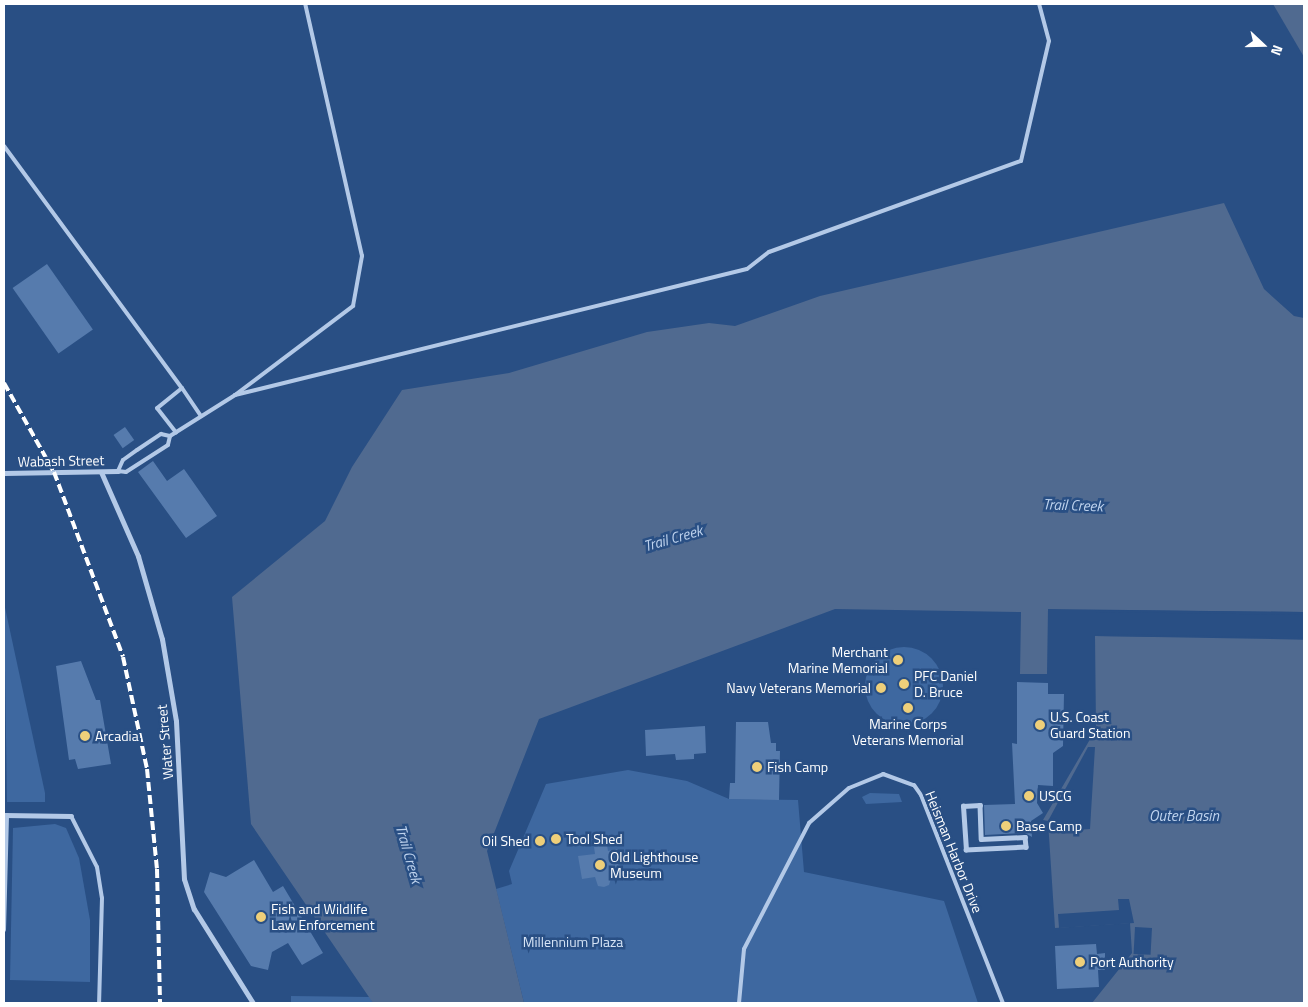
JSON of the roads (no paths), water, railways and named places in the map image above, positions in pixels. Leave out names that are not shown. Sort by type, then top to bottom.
[{"type":"street","name":"Wabash Street","points":[[4,473],[118,471]]},
{"type":"street","name":"Water Street","points":[[101,472],[138,556],[162,640],[176,721],[184,878],[194,909],[253,1003]]},
{"type":"street","points":[[980,805],[982,839],[1025,837],[1026,847],[966,850],[963,806],[980,805]]},
{"type":"street","points":[[5,815],[71,816]]},
{"type":"lane","points":[[170,436],[161,434],[137,450],[123,460],[118,471],[126,472],[168,445],[170,436],[235,395],[340,320],[353,306],[360,282],[362,256],[305,4]]},
{"type":"lane","points":[[235,395],[748,269],[769,252],[1021,161],[1048,41],[1039,4]]},
{"type":"lane","points":[[4,146],[201,416]]},
{"type":"lane","points":[[176,432],[156,408],[182,388]]},
{"type":"lane","name":"Heisman Harbor Drive","points":[[740,1003],[744,949],[809,823],[860,780],[883,774],[914,785],[921,795],[1003,1003]]},
{"type":"lane","points":[[4,930],[5,815]]},
{"type":"lane","points":[[71,816],[97,866],[102,898],[99,1003]]},
{"type":"water","points":[[1273,4],[1304,4],[1304,57]]},
{"type":"water","name":"Trail Creek","points":[[1224,203],[1264,289],[1294,316],[1304,318],[1304,612],[1048,609],[1047,674],[1020,674],[1021,612],[835,609],[539,719],[487,851],[524,1003],[373,1003],[251,824],[232,597],[325,521],[352,467],[402,390],[509,373],[647,332],[709,323],[735,326],[820,296]]},
{"type":"water","name":"Outer Basin","points":[[1095,636],[1304,638],[1304,1003],[1092,1003],[1132,953],[1130,923],[1055,928],[1048,821],[1043,820],[1096,729]]},
{"type":"railway","points":[[4,383],[54,472],[123,657],[147,769],[157,869],[160,1003]]},
{"type":"place","name":"Merchant Marine Memorial","points":[[898,660]]},
{"type":"place","name":"PFC Daniel D. Bruce","points":[[904,684]]},
{"type":"place","name":"Navy Veterans Memorial","points":[[881,688]]},
{"type":"place","name":"Marine Corps Veterans Memorial","points":[[908,708]]},
{"type":"place","name":"U.S. Coast Guard Station","points":[[1040,725]]},
{"type":"place","name":"Arcadia","points":[[85,736]]},
{"type":"place","name":"Fish Camp","points":[[757,767]]},
{"type":"place","name":"USCG","points":[[1029,796]]},
{"type":"place","name":"Base Camp","points":[[1006,826]]},
{"type":"place","name":"Tool Shed","points":[[556,839]]},
{"type":"place","name":"Oil Shed","points":[[540,841]]},
{"type":"place","name":"Old Lighthouse Museum","points":[[600,865]]},
{"type":"place","name":"Fish and Wildlife Law Enforcement","points":[[261,917]]},
{"type":"place","name":"Port Authority","points":[[1080,962]]},
{"type":"park label","name":"Millennium Plaza","points":[[573,942]]}]
